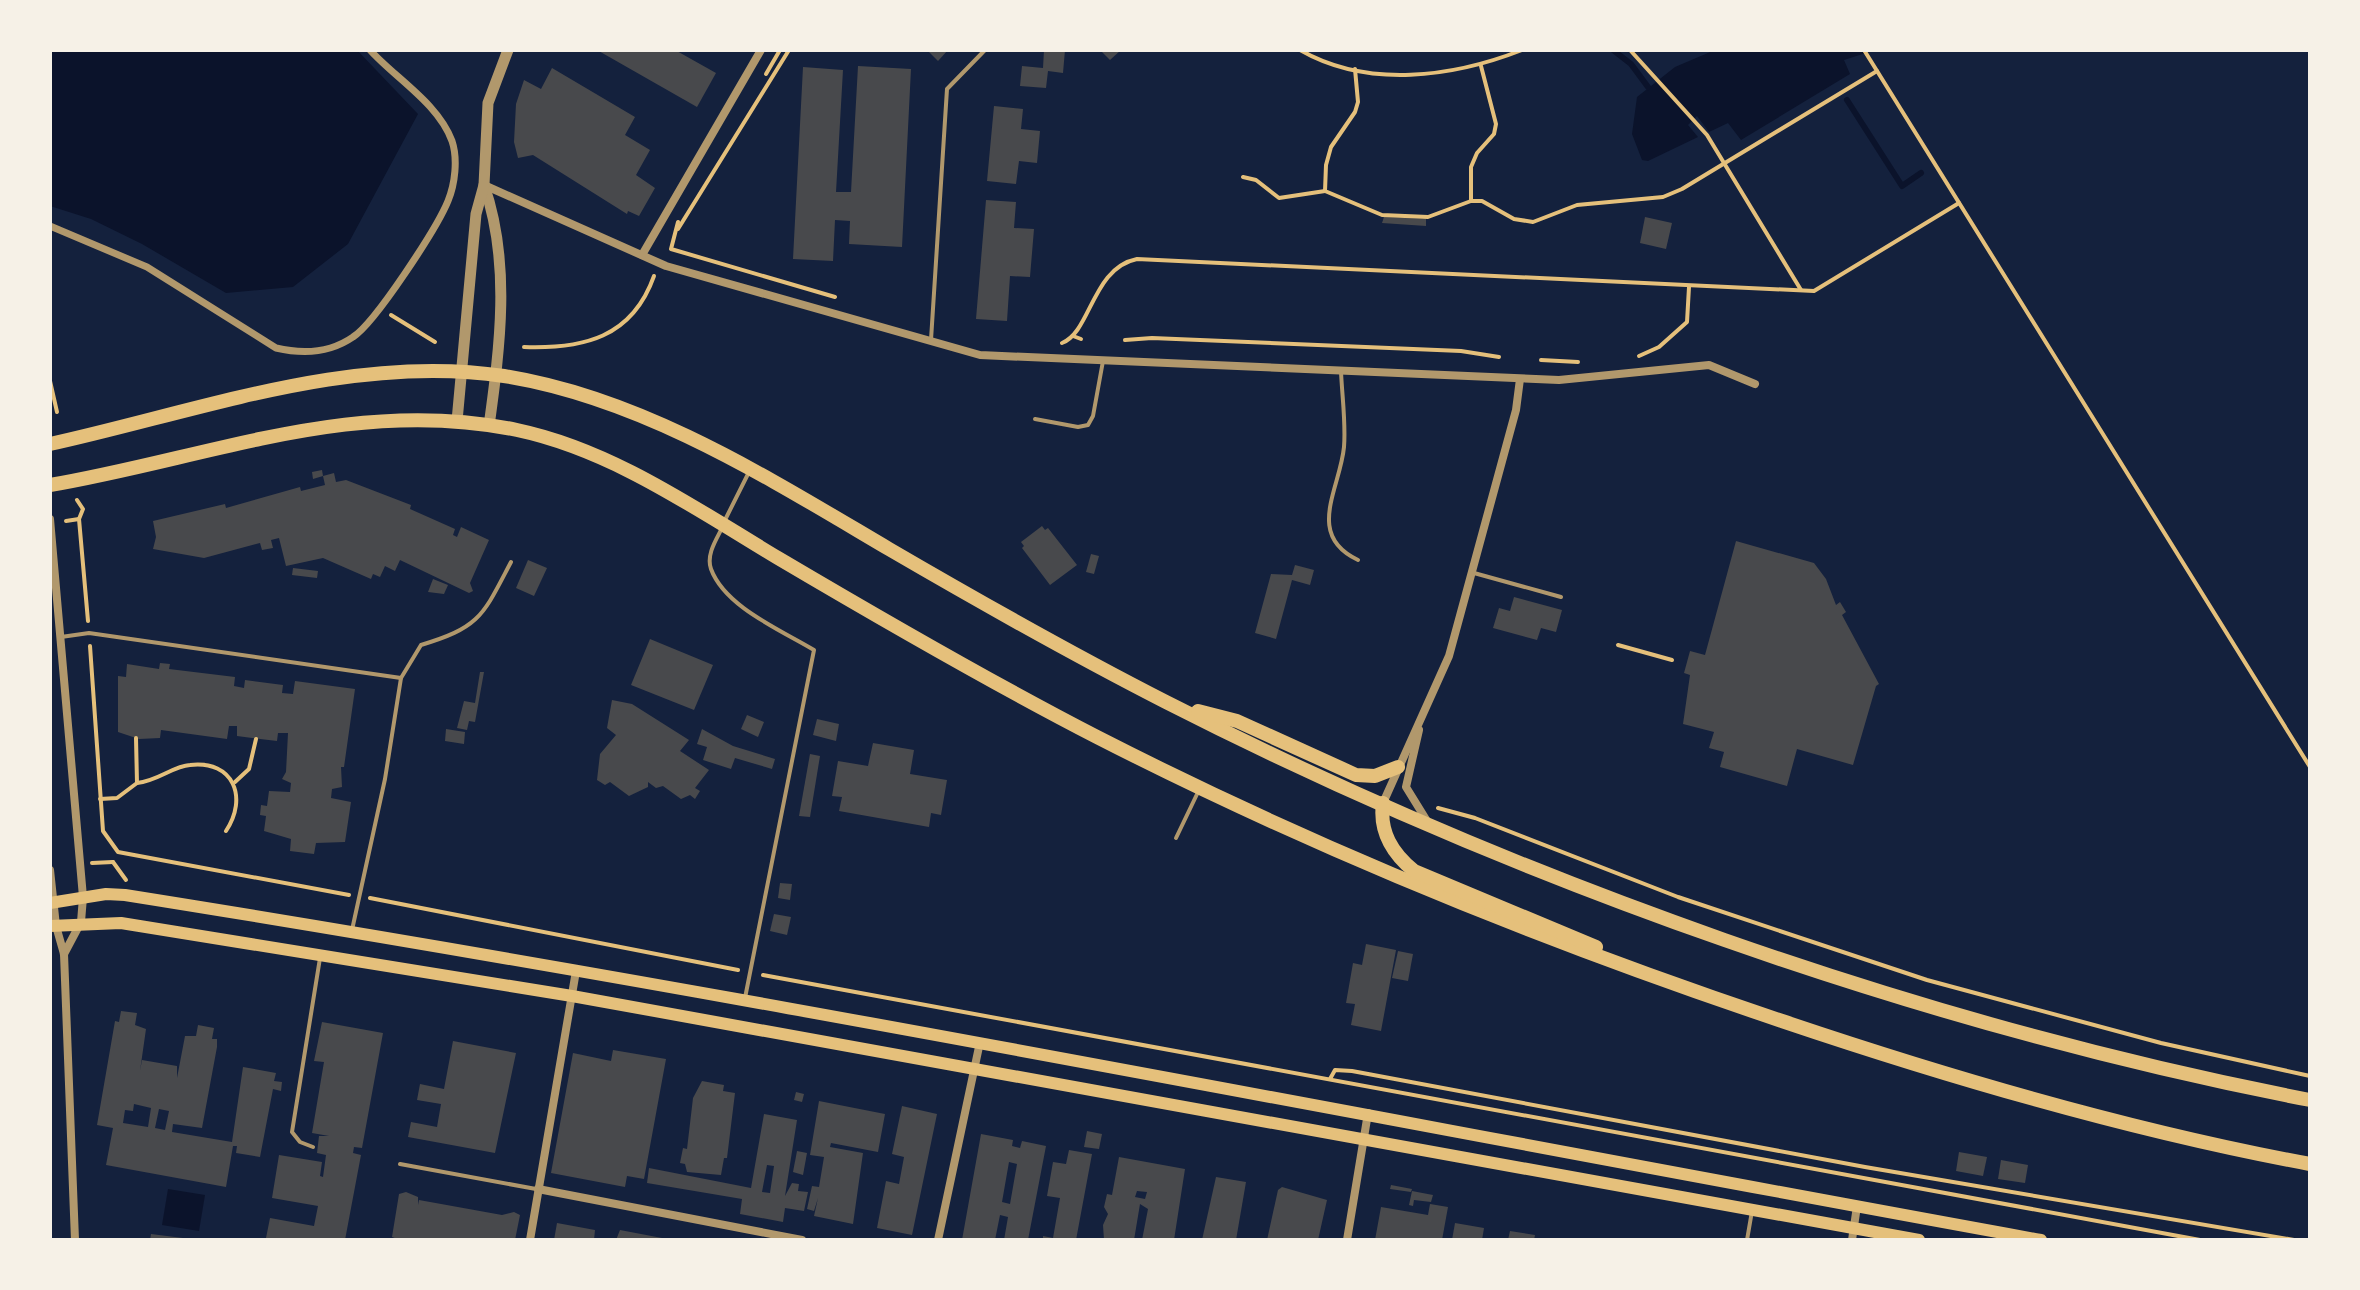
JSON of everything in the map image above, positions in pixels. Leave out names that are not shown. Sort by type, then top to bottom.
[{"type":"main road","points":[[50,444],[316,383],[385,373],[461,371],[551,386],[606,403],[751,469],[1023,627],[1170,705],[1431,826],[1716,934],[1916,1001],[2153,1064],[2310,1100]]},
{"type":"main road","points":[[50,485],[311,427],[369,420],[457,421],[519,430],[591,454],[723,525],[1003,689],[1199,790],[1451,901],[1671,984],[1892,1058],[2044,1102],[2310,1164]]},
{"type":"main road","points":[[1170,705],[1237,721],[1356,775],[1375,776],[1398,767]]},
{"type":"main road","points":[[1383,803],[1382,829],[1398,856],[1414,871],[1586,943],[1671,984]]},
{"type":"main road","points":[[51,902],[125,895],[352,931],[1368,1113],[2035,1239]]},
{"type":"main road","points":[[53,926],[81,922],[121,923],[572,996],[1752,1210],[1853,1234],[1919,1240]]},
{"type":"street","points":[[50,226],[147,267],[276,348],[299,353],[342,343],[355,336],[379,308],[440,217],[451,192],[455,163],[452,141],[441,123],[370,50]]},
{"type":"street","points":[[457,421],[476,214],[484,185],[488,103],[508,50]]},
{"type":"street","points":[[642,255],[693,162],[761,50]]},
{"type":"street","points":[[484,185],[666,266],[980,355],[1585,380],[1709,365],[1755,384]]},
{"type":"street","points":[[484,185],[495,216],[501,282],[496,375],[489,426]]},
{"type":"street","points":[[1383,803],[1449,656],[1516,410],[1520,379]]},
{"type":"street","points":[[50,519],[83,897],[81,922],[64,954]]},
{"type":"street","points":[[1420,726],[1406,787],[1431,826]]},
{"type":"street","points":[[50,870],[53,926],[64,954],[75,1240]]},
{"type":"street","points":[[530,1240],[576,971]]},
{"type":"street","points":[[938,1240],[980,1042]]},
{"type":"street","points":[[1347,1240],[1368,1113]]},
{"type":"street","points":[[538,1189],[802,1240]]},
{"type":"street","points":[[1853,1234],[1857,1206]]},
{"type":"lane","points":[[931,343],[947,89],[985,50]]},
{"type":"lane","points":[[1035,419],[1078,427],[1088,425],[1093,416],[1103,361]]},
{"type":"lane","points":[[1341,371],[1344,447],[1328,522],[1335,544],[1358,560]]},
{"type":"lane","points":[[745,1000],[814,650],[727,592],[711,568],[710,551],[751,469]]},
{"type":"lane","points":[[352,931],[385,779],[401,678],[421,645],[461,633],[482,616],[511,562]]},
{"type":"lane","points":[[1474,573],[1561,597]]},
{"type":"lane","points":[[61,637],[89,633],[401,678]]},
{"type":"lane","points":[[1176,838],[1199,790]]},
{"type":"lane","points":[[313,1147],[300,1142],[292,1132],[320,956]]},
{"type":"lane","points":[[400,1164],[538,1189]]},
{"type":"lane","points":[[1747,1240],[1752,1210]]},
{"type":"path","points":[[789,50],[677,230],[671,249],[840,298]]},
{"type":"path","points":[[1300,50],[1355,69],[1393,75],[1439,74],[1481,66],[1522,50]]},
{"type":"path","points":[[1630,50],[1707,135],[1801,290]]},
{"type":"path","points":[[1864,50],[2310,767]]},
{"type":"path","points":[[1471,201],[1471,167],[1477,153],[1494,134],[1496,124],[1481,66]]},
{"type":"path","points":[[1325,191],[1326,165],[1331,147],[1355,112],[1358,102],[1355,69]]},
{"type":"path","points":[[1243,177],[1256,180],[1279,198],[1325,191],[1372,214],[1408,219],[1428,217],[1471,201],[1482,201],[1514,219],[1533,222],[1577,205],[1663,197],[1724,164],[1877,71]]},
{"type":"path","points":[[1051,345],[1073,336],[1109,275],[1126,261],[1137,259],[1689,287],[1714,283],[1814,291],[1959,203]]},
{"type":"path","points":[[524,347],[562,348],[588,343],[612,332],[641,301],[654,276]]},
{"type":"path","points":[[1627,358],[1651,353],[1684,325],[1689,287]]},
{"type":"path","points":[[379,308],[435,342]]},
{"type":"path","points":[[1073,336],[1081,339]]},
{"type":"path","points":[[1125,340],[1152,338],[1461,351],[1499,357]]},
{"type":"path","points":[[1541,360],[1583,363]]},
{"type":"path","points":[[50,381],[57,412]]},
{"type":"path","points":[[77,500],[83,509],[79,519],[103,831],[118,852],[2200,1240]]},
{"type":"path","points":[[66,521],[79,519]]},
{"type":"path","points":[[1618,645],[1672,660]]},
{"type":"path","points":[[136,738],[137,783]]},
{"type":"path","points":[[235,782],[249,769],[256,739]]},
{"type":"path","points":[[100,799],[117,798],[137,783],[166,776],[186,765],[203,764],[222,770],[235,782],[239,799],[236,817],[226,831]]},
{"type":"path","points":[[1431,806],[1475,818],[1692,902],[1927,980],[2146,1039],[2310,1076]]},
{"type":"path","points":[[113,862],[118,852]]},
{"type":"path","points":[[98,861],[113,862],[127,881]]},
{"type":"path","points":[[1329,1079],[1339,1068],[1865,1167],[2294,1240]]},
{"type":"water","points":[[50,50],[357,50],[418,114],[348,244],[293,287],[226,293],[142,244],[91,219],[50,206]]},
{"type":"water","points":[[1715,50],[1875,50],[1844,60],[1850,74],[1741,140],[1728,123],[1709,132],[1697,116],[1688,125],[1698,137],[1648,161],[1642,160],[1632,134],[1637,97],[1675,67]]},
{"type":"water","points":[[168,1189],[205,1195],[199,1231],[162,1225]]},
{"type":"building","points":[[597,50],[675,50],[716,73],[697,107]]},
{"type":"building","points":[[927,50],[948,50],[938,61]]},
{"type":"building","points":[[1044,50],[1065,50],[1063,73],[1048,71],[1046,88],[1020,86],[1022,66],[1043,68]]},
{"type":"building","points":[[1100,50],[1121,50],[1110,60]]},
{"type":"building","points":[[858,66],[911,69],[902,247],[849,244],[850,221],[835,220],[833,261],[793,259],[803,67],[843,70],[836,192],[851,192]]},
{"type":"building","points":[[552,68],[635,117],[625,135],[650,150],[636,175],[655,188],[639,216],[628,211],[627,214],[533,155],[518,158],[514,142],[516,104],[524,80],[541,89]]},
{"type":"building","points":[[994,106],[1023,109],[1021,129],[1040,131],[1037,163],[1019,161],[1016,184],[987,181]]},
{"type":"building","points":[[986,200],[1016,202],[1014,228],[1034,229],[1030,277],[1010,276],[1007,321],[976,319]]},
{"type":"building","points":[[1384,217],[1426,219],[1426,226],[1382,223]]},
{"type":"building","points":[[1645,217],[1672,223],[1666,249],[1640,243]]},
{"type":"building","points":[[322,470],[323,476],[313,479],[312,472]]},
{"type":"building","points":[[334,473],[336,482],[346,480],[411,505],[410,509],[455,529],[453,535],[457,537],[461,527],[489,540],[470,583],[473,591],[469,593],[400,560],[395,571],[385,566],[380,577],[373,574],[371,579],[323,558],[286,566],[279,538],[271,540],[273,548],[262,550],[260,543],[204,558],[153,549],[156,537],[153,521],[225,504],[226,508],[300,487],[301,491],[325,485],[323,476]]},
{"type":"building","points":[[1042,526],[1045,530],[1048,528],[1077,565],[1050,585],[1022,548],[1021,542]]},
{"type":"building","points":[[1736,541],[1814,563],[1826,579],[1836,605],[1840,602],[1846,612],[1842,615],[1879,684],[1853,765],[1797,749],[1787,786],[1720,767],[1724,752],[1709,748],[1714,732],[1683,724],[1690,675],[1684,673],[1690,651],[1705,655]]},
{"type":"building","points":[[1091,554],[1099,556],[1094,574],[1086,572]]},
{"type":"building","points":[[528,560],[547,568],[534,596],[516,588]]},
{"type":"building","points":[[1295,565],[1314,570],[1310,585],[1292,580],[1276,639],[1255,633],[1271,574],[1292,575]]},
{"type":"building","points":[[293,568],[318,571],[317,578],[292,575]]},
{"type":"building","points":[[433,579],[448,585],[444,594],[428,592]]},
{"type":"building","points":[[1514,597],[1562,610],[1556,632],[1541,628],[1537,640],[1493,628],[1499,608],[1510,611]]},
{"type":"building","points":[[650,639],[713,665],[694,710],[631,685]]},
{"type":"building","points":[[160,663],[170,664],[169,669],[235,677],[234,686],[244,688],[245,680],[283,685],[282,693],[293,694],[295,681],[355,689],[344,767],[341,767],[342,787],[332,789],[331,798],[351,802],[345,842],[316,843],[314,854],[290,851],[291,839],[264,831],[266,816],[260,815],[261,805],[267,806],[269,791],[290,792],[291,783],[282,779],[286,772],[288,733],[278,733],[277,741],[237,736],[237,726],[229,726],[227,739],[161,730],[160,738],[139,739],[118,732],[118,676],[126,677],[127,664],[159,669]]},
{"type":"building","points":[[480,672],[484,672],[475,722],[469,721],[467,730],[457,728],[464,701],[475,703]]},
{"type":"building","points":[[612,700],[632,704],[689,740],[680,751],[709,770],[695,788],[700,791],[695,799],[690,795],[681,799],[663,786],[656,788],[648,782],[648,787],[629,796],[610,782],[605,785],[597,780],[600,754],[616,735],[607,728]]},
{"type":"building","points":[[747,715],[764,722],[758,737],[741,729]]},
{"type":"building","points":[[817,719],[839,724],[836,741],[813,735]]},
{"type":"building","points":[[446,729],[465,732],[464,744],[445,741]]},
{"type":"building","points":[[702,729],[733,746],[775,759],[772,769],[735,758],[731,769],[703,760],[707,747],[697,744]]},
{"type":"building","points":[[873,743],[914,750],[910,774],[947,780],[941,815],[931,813],[929,827],[839,811],[842,797],[832,796],[838,761],[868,766]]},
{"type":"building","points":[[810,754],[820,756],[810,817],[799,816]]},
{"type":"building","points":[[780,883],[792,884],[790,900],[778,898]]},
{"type":"building","points":[[774,914],[791,917],[787,935],[770,931]]},
{"type":"building","points":[[1366,944],[1396,950],[1381,1031],[1351,1025],[1355,1004],[1346,1003],[1353,963],[1362,965]]},
{"type":"building","points":[[1398,951],[1413,954],[1408,981],[1392,978]]},
{"type":"building","points":[[121,1011],[137,1013],[135,1025],[146,1029],[140,1071],[142,1060],[177,1066],[177,1078],[185,1036],[196,1036],[198,1025],[214,1028],[212,1039],[217,1039],[217,1047],[202,1128],[173,1124],[172,1132],[232,1142],[243,1067],[276,1073],[274,1081],[282,1082],[281,1091],[273,1089],[260,1157],[236,1153],[237,1146],[233,1146],[226,1187],[106,1165],[113,1128],[97,1125],[115,1021],[119,1022]],"holes":[[[134,1104],[151,1108],[148,1127],[123,1123],[125,1110],[133,1111]],[[159,1109],[169,1111],[165,1130],[155,1128]]]},
{"type":"building","points":[[322,1022],[383,1033],[362,1148],[354,1147],[353,1153],[361,1155],[345,1240],[266,1238],[270,1218],[314,1226],[318,1206],[272,1198],[279,1155],[322,1162],[320,1176],[323,1177],[326,1155],[317,1153],[319,1136],[329,1136],[312,1133],[324,1062],[314,1061]]},
{"type":"building","points":[[453,1041],[516,1053],[495,1153],[408,1137],[411,1122],[437,1127],[441,1104],[417,1100],[420,1084],[444,1089]]},
{"type":"building","points":[[613,1050],[666,1059],[644,1179],[627,1176],[625,1187],[551,1173],[573,1053],[611,1061]]},
{"type":"building","points":[[702,1081],[724,1085],[723,1091],[735,1093],[727,1158],[724,1158],[721,1175],[687,1172],[685,1164],[680,1163],[683,1148],[687,1149],[693,1098]]},
{"type":"building","points":[[796,1092],[804,1094],[802,1102],[794,1100]]},
{"type":"building","points":[[819,1101],[885,1114],[878,1152],[831,1143],[830,1147],[863,1153],[853,1224],[814,1216],[818,1198],[814,1211],[807,1209],[812,1186],[819,1187],[824,1157],[810,1155]]},
{"type":"building","points":[[902,1106],[937,1114],[912,1235],[877,1228],[886,1181],[899,1184],[904,1157],[892,1154]]},
{"type":"building","points":[[764,1114],[797,1120],[785,1196],[792,1183],[799,1184],[798,1191],[808,1192],[804,1211],[785,1208],[783,1222],[740,1214],[742,1199],[647,1183],[649,1168],[751,1188]],"holes":[[[767,1165],[774,1166],[770,1193],[762,1192]]]},
{"type":"building","points":[[1087,1131],[1102,1134],[1099,1149],[1084,1147]]},
{"type":"building","points":[[981,1134],[1013,1140],[1012,1146],[1020,1148],[1022,1141],[1046,1146],[1028,1240],[1004,1240],[1008,1217],[1000,1215],[995,1240],[962,1240]],"holes":[[[1009,1162],[1017,1164],[1010,1204],[1002,1202]]]},
{"type":"building","points":[[1069,1150],[1092,1154],[1076,1240],[1043,1240],[1043,1236],[1053,1238],[1060,1198],[1047,1196],[1053,1162],[1066,1164]]},
{"type":"building","points":[[797,1151],[807,1153],[803,1175],[793,1172]]},
{"type":"building","points":[[1959,1152],[1987,1157],[1983,1176],[1956,1171]]},
{"type":"building","points":[[1119,1157],[1185,1169],[1174,1240],[1142,1240],[1148,1209],[1140,1204],[1134,1240],[1104,1240],[1103,1225],[1108,1214],[1104,1207],[1107,1194],[1112,1195]],"holes":[[[1137,1191],[1147,1192],[1145,1199],[1135,1197]]]},
{"type":"building","points":[[2001,1160],[2028,1165],[2025,1183],[1998,1179]]},
{"type":"building","points":[[1216,1177],[1246,1182],[1236,1240],[1202,1240]]},
{"type":"building","points":[[1391,1185],[1412,1189],[1411,1192],[1390,1189]]},
{"type":"building","points":[[1282,1187],[1327,1200],[1318,1240],[1267,1240],[1278,1190]]},
{"type":"building","points":[[1412,1191],[1433,1195],[1431,1202],[1414,1200],[1413,1206],[1409,1205]]},
{"type":"building","points":[[406,1192],[418,1197],[418,1205],[419,1200],[502,1215],[514,1212],[520,1215],[515,1240],[400,1240],[392,1237],[399,1194]]},
{"type":"building","points":[[1430,1204],[1448,1207],[1442,1240],[1375,1240],[1381,1207],[1428,1215]]},
{"type":"building","points":[[557,1223],[595,1230],[594,1240],[554,1240]]},
{"type":"building","points":[[1455,1223],[1484,1228],[1482,1240],[1452,1240]]},
{"type":"building","points":[[620,1230],[662,1238],[616,1240]]},
{"type":"building","points":[[1510,1231],[1535,1235],[1534,1240],[1508,1240]]},
{"type":"building","points":[[151,1234],[183,1238],[183,1240],[150,1240]]},
{"type":"waterway","points":[[1613,50],[1631,64],[1648,87]]},
{"type":"waterway","points":[[1847,100],[1902,186],[1921,173]]}]
